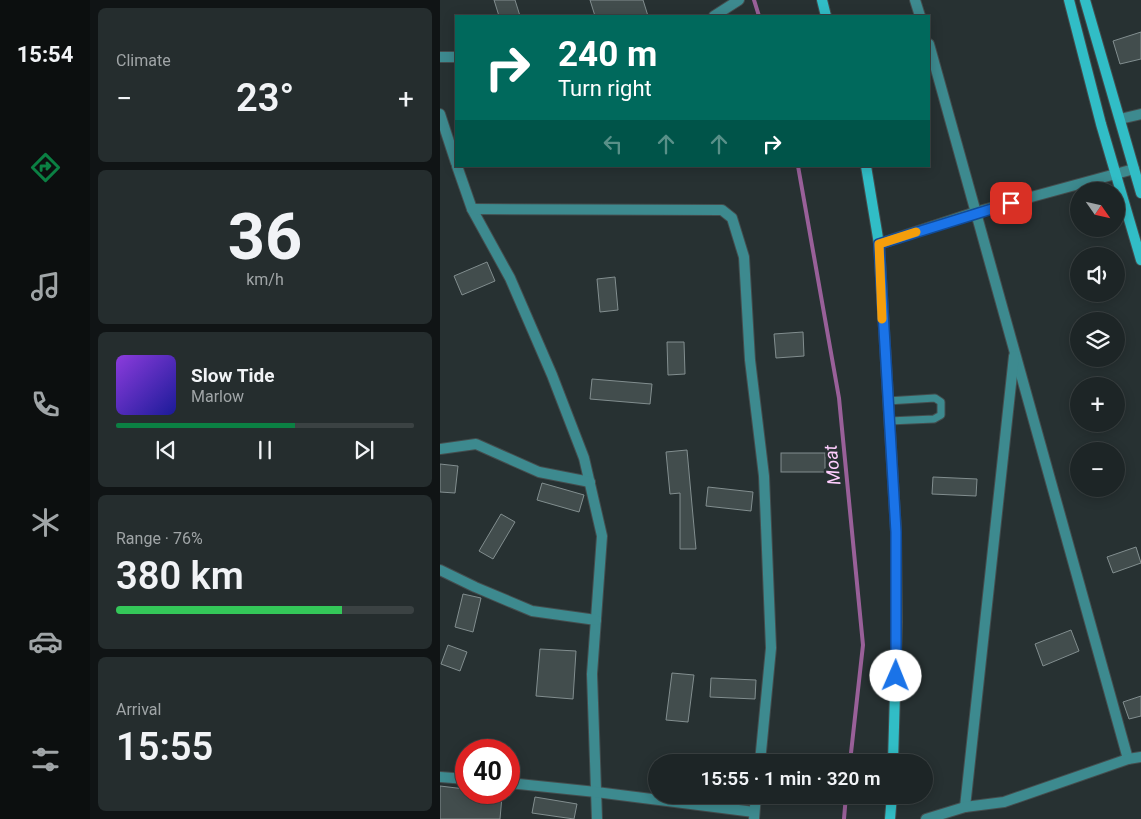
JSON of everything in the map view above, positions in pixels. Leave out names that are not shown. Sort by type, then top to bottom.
[{"type":"street","points":[[716,15],[739,0]]},
{"type":"street","points":[[822,0],[826,15]]},
{"type":"street","points":[[915,0],[920,15]]},
{"type":"street","points":[[1069,0],[1101,124],[1141,260]]},
{"type":"street","points":[[1085,0],[1141,193]]},
{"type":"street","points":[[930,48],[1128,759]]},
{"type":"street","points":[[440,57],[455,57]]},
{"type":"street","points":[[440,114],[455,159]]},
{"type":"street","points":[[1120,119],[1141,114]]},
{"type":"street","points":[[458,167],[472,209],[514,287],[577,439],[590,482],[602,536],[592,674],[597,819]]},
{"type":"street","points":[[866,167],[879,244],[896,532],[897,612],[893,754]]},
{"type":"street","points":[[879,244],[976,212],[1134,169]]},
{"type":"street","points":[[472,209],[722,210],[732,218],[744,257],[750,360],[764,476],[771,648],[761,754]]},
{"type":"street","points":[[965,807],[1014,350]]},
{"type":"street","points":[[440,449],[476,444],[539,472],[590,482]]},
{"type":"street","points":[[440,570],[532,611],[596,620]]},
{"type":"street","points":[[926,819],[965,807],[1004,802],[1128,759],[1141,757]]},
{"type":"street","points":[[440,777],[455,778]]},
{"type":"street","points":[[520,784],[596,792],[754,815]]},
{"type":"street","points":[[890,819],[891,804]]},
{"type":"lane","points":[[887,400],[935,398],[941,402],[941,415],[934,420],[889,421]]},
{"type":"building","points":[[494,0],[515,0],[520,15],[499,15]]},
{"type":"building","points":[[590,0],[643,0],[648,15],[595,15]]},
{"type":"building","points":[[1141,32],[1141,59],[1120,64],[1113,41]]},
{"type":"building","points":[[487,262],[495,281],[462,295],[454,276]]},
{"type":"building","points":[[615,277],[618,310],[600,312],[597,279]]},
{"type":"building","points":[[803,332],[804,356],[776,358],[774,334]]},
{"type":"building","points":[[667,342],[684,342],[685,374],[668,375]]},
{"type":"building","points":[[592,379],[652,384],[650,404],[590,399]]},
{"type":"building","points":[[687,450],[696,549],[680,549],[680,493],[670,494],[666,452]]},
{"type":"building","points":[[781,453],[825,453],[825,472],[781,472]]},
{"type":"building","points":[[440,464],[458,466],[455,493],[440,492]]},
{"type":"building","points":[[933,477],[977,479],[976,496],[932,494]]},
{"type":"building","points":[[542,483],[584,495],[579,512],[537,500]]},
{"type":"building","points":[[708,487],[753,492],[751,511],[706,506]]},
{"type":"building","points":[[501,514],[515,522],[493,559],[479,551]]},
{"type":"building","points":[[1136,547],[1141,563],[1113,573],[1107,557]]},
{"type":"building","points":[[463,594],[481,598],[473,632],[455,627]]},
{"type":"building","points":[[1071,630],[1079,651],[1043,666],[1035,644]]},
{"type":"building","points":[[448,645],[467,652],[460,671],[441,664]]},
{"type":"building","points":[[540,649],[576,651],[573,699],[536,696]]},
{"type":"building","points":[[672,673],[694,675],[688,722],[666,720]]},
{"type":"building","points":[[711,678],[756,680],[755,699],[710,697]]},
{"type":"building","points":[[1141,696],[1141,716],[1129,719],[1123,702]]},
{"type":"building","points":[[440,786],[455,788],[455,804],[501,804],[500,819],[440,819]]},
{"type":"building","points":[[535,797],[577,804],[574,819],[532,813]]},
{"type":"waterway","name":"Moat","points":[[754,0],[759,15]]},
{"type":"waterway","name":"Moat","points":[[798,167],[839,398],[863,645],[851,754]]},
{"type":"waterway","name":"Moat","points":[[844,819],[845,804]]},
{"type":"slow traffic","points":[[882,319],[879,244],[916,232]]},
{"type":"route","points":[[896,676],[896,532],[880,290],[879,244],[976,212],[1011,203]]}]
